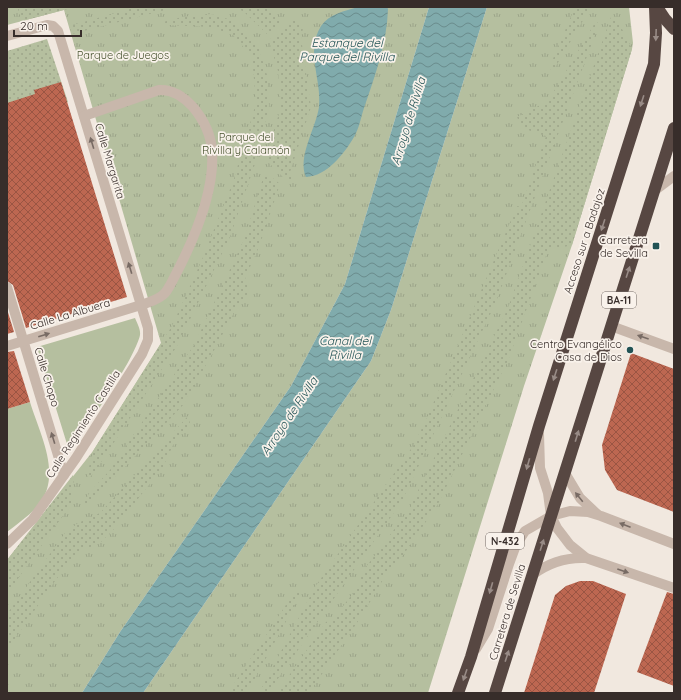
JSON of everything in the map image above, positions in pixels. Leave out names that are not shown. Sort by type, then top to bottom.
[{"type":"highway","points":[[656,7],[674,29]]},
{"type":"highway","name":"Acceso sur a Badajoz","points":[[539,426],[654,64],[656,7]]},
{"type":"highway","name":"Carretera de Sevilla","points":[[495,693],[674,128]]},
{"type":"highway","name":"Carretera de Sevilla","points":[[458,693],[471,657],[539,426]]},
{"type":"street","name":"Calle Margarita","points":[[7,36],[47,25],[53,26],[59,34],[141,305]]},
{"type":"street","name":"Calle La Albuera","points":[[7,346],[141,305],[159,298],[168,289],[195,236],[211,171],[212,150],[208,133],[200,116],[190,104],[177,94],[165,90],[84,116]]},
{"type":"street","points":[[654,191],[674,176]]},
{"type":"street","name":"Calle Chopo","points":[[7,287],[64,475]]},
{"type":"street","name":"Calle Regimiento Castilla","points":[[7,544],[34,519],[142,354],[148,340],[149,333],[141,305]]},
{"type":"street","points":[[611,326],[674,349]]},
{"type":"street","points":[[539,426],[540,468],[548,493],[551,516],[557,528],[570,545],[586,558],[674,588]]},
{"type":"street","points":[[565,473],[580,498],[589,508],[601,516]]},
{"type":"street","points":[[471,657],[488,629],[516,545],[525,531],[551,516],[570,511],[601,516],[674,544]]},
{"type":"street","points":[[532,575],[558,560],[586,558]]},
{"type":"green space","name":"Parque del Rivilla y Calamón","points":[[7,7],[429,7],[345,284],[291,386],[120,632],[82,693],[7,693],[7,560],[93,451],[161,343],[64,10],[7,25]]},
{"type":"green space","points":[[20,7],[75,7],[22,21],[18,9]]},
{"type":"green space","points":[[137,7],[177,7],[72,34],[69,26]]},
{"type":"green space","points":[[230,7],[265,7],[283,21],[268,35],[243,11]]},
{"type":"green space","points":[[487,7],[629,7],[633,43],[572,245],[524,386],[428,693],[143,693],[371,361],[391,310]]},
{"type":"green space","points":[[575,7],[591,7],[553,71],[549,68]]},
{"type":"green space","points":[[211,14],[235,21],[259,49],[267,75],[269,106],[256,161],[230,237],[177,346],[94,473],[89,478],[87,475],[93,451],[172,326],[201,262],[233,182],[256,103],[252,57],[233,35],[210,27],[165,25],[163,22],[182,17]]},
{"type":"green space","points":[[611,17],[616,17],[632,49],[572,245],[560,248],[549,247],[509,358],[438,504],[404,554],[384,578],[363,614],[309,693],[277,693],[326,622],[333,619],[361,583],[360,575],[408,511],[508,308]]},
{"type":"green space","points":[[294,19],[299,21],[303,28],[301,38],[311,107],[290,172],[293,183],[286,180],[265,159],[281,107],[278,71],[269,40],[286,28]]},
{"type":"green space","points":[[596,21],[599,24],[496,302],[402,501],[268,693],[259,693],[315,587],[413,446],[427,418],[517,206],[521,207],[546,136],[522,128],[517,117],[548,101]]},
{"type":"green space","points":[[47,39],[68,102],[19,117],[7,103],[7,51]]},
{"type":"green space","points":[[268,174],[280,184],[259,247],[245,278],[250,284],[245,301],[238,305],[183,405],[94,500],[87,504],[84,503],[90,492],[110,470],[194,345],[244,240],[264,175]]},
{"type":"green space","points":[[135,318],[140,335],[129,360],[97,411],[75,438],[67,444],[37,347]]},
{"type":"green space","points":[[30,402],[44,441],[49,468],[49,481],[45,494],[38,506],[27,517],[7,532],[7,409]]},
{"type":"green space","points":[[188,416],[190,423],[173,445],[163,467],[115,528],[100,543],[78,552],[55,581],[7,650],[7,614],[65,533],[78,523],[100,513]]},
{"type":"green space","points":[[73,475],[74,483],[72,503],[7,594],[7,560]]},
{"type":"green space","points":[[302,592],[247,693],[228,693],[293,594]]},
{"type":"water","name":"Estanque del Parque del Rivilla","points":[[358,7],[387,7],[388,9],[383,47],[376,72],[357,130],[350,144],[340,157],[328,168],[314,176],[306,177],[304,169],[305,152],[319,107],[314,56],[316,36],[321,26],[328,19]]},
{"type":"water","name":"Canal del Rivilla","points":[[429,7],[487,7],[391,310],[371,361],[143,693],[82,693],[120,632],[291,386],[345,284]]},
{"type":"building","points":[[61,82],[127,297],[26,328],[13,285],[7,281],[7,103],[35,94],[34,90]]},
{"type":"building","points":[[7,309],[14,332],[7,334]]},
{"type":"building","points":[[14,351],[30,402],[7,409],[7,352]]},
{"type":"building","points":[[631,353],[674,369],[674,512],[617,490],[605,470],[602,445]]},
{"type":"building","points":[[580,581],[593,581],[626,594],[594,693],[524,693],[555,595],[566,586]]},
{"type":"building","points":[[667,592],[674,594],[674,686],[637,672]]},
{"type":"place","name":"Carretera de Sevilla","points":[[656,246]]},
{"type":"place","name":"Centro Evangélico Casa de Dios","points":[[630,350]]},
{"type":"park label","name":"Parque de Juegos","points":[[123,55]]},
{"type":"water label","name":"Arroyo de Rivilla","points":[[408,121]]},
{"type":"water label","name":"Arroyo de Rivilla","points":[[289,416]]}]
